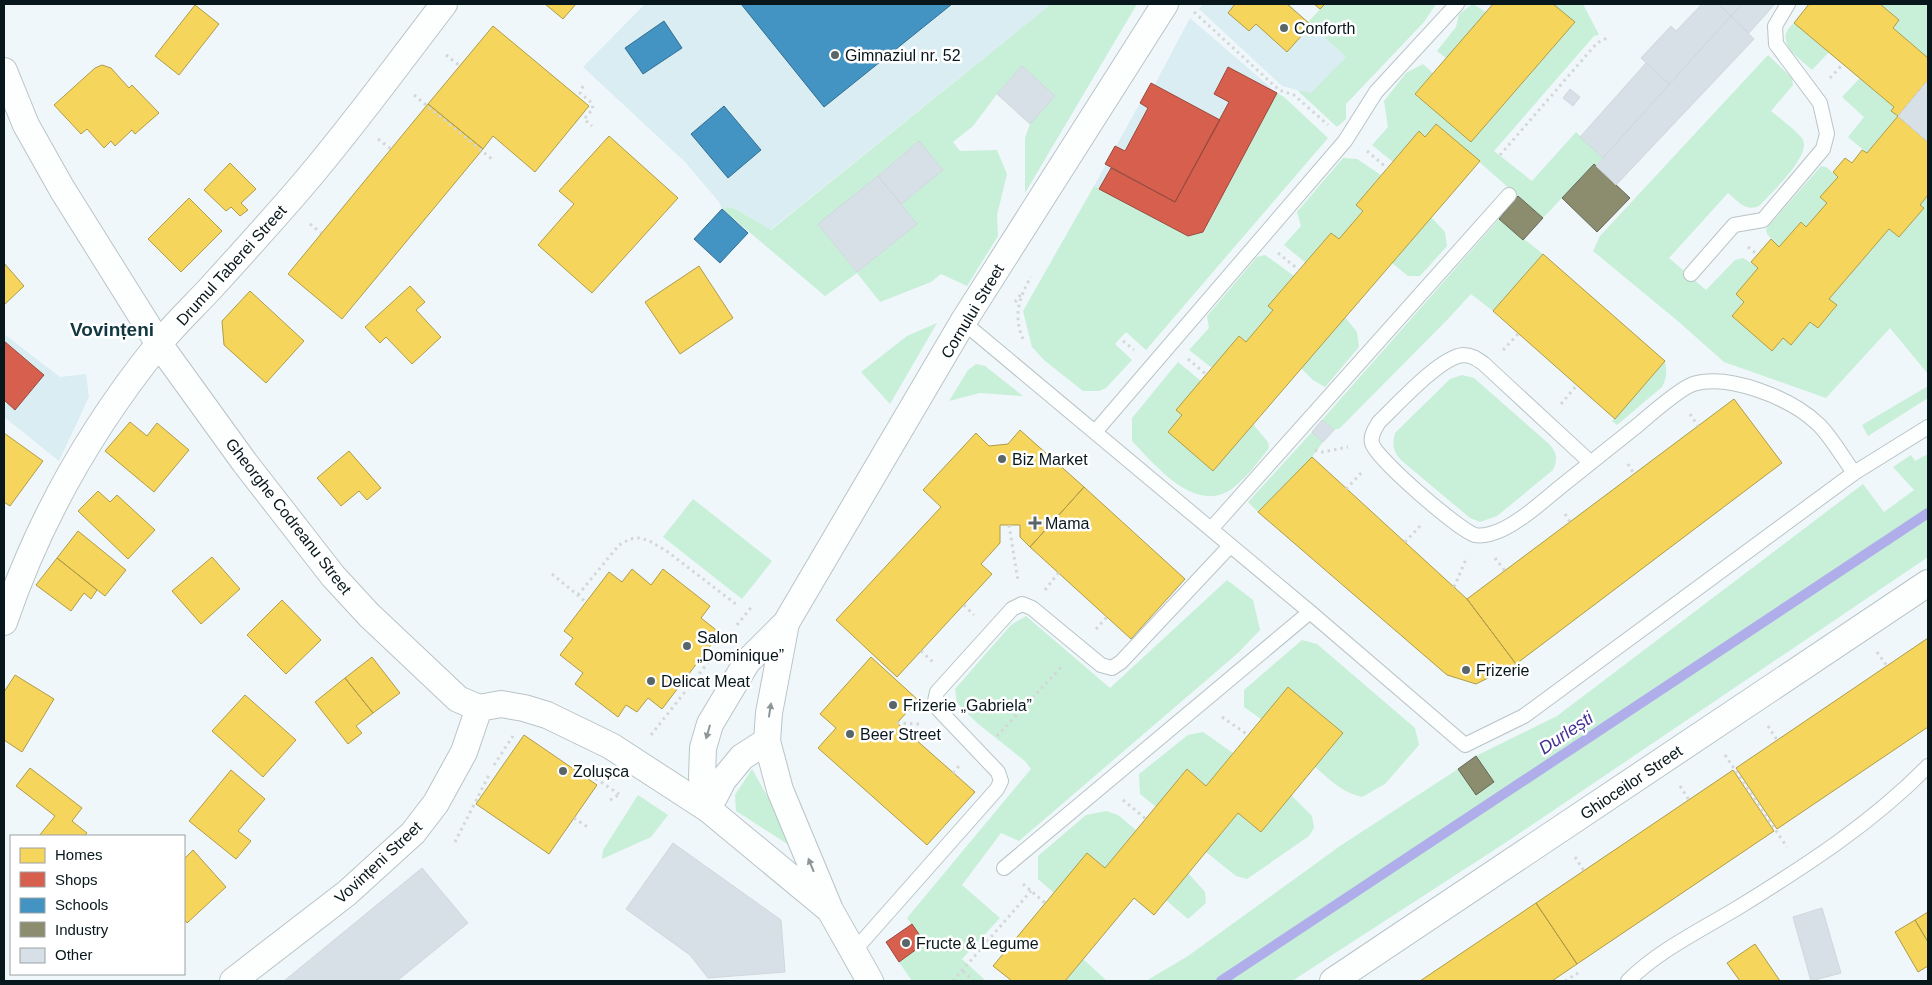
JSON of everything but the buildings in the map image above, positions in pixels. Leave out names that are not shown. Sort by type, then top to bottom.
[{"type":"street","name":"Drumul Taberei Street","points":[[4,622],[20,577],[61,492],[107,416],[159,344],[301,187],[444,4]]},
{"type":"street","name":"Cornului Street","points":[[786,623],[964,322],[1166,4]]},
{"type":"street","name":"Gheorghe Codreanu Street","points":[[4,71],[26,125],[62,189],[159,344],[245,463],[334,576],[369,615],[458,699],[479,708]]},
{"type":"street","name":"Ghioceilor Street","points":[[1333,981],[1928,583]]},
{"type":"street","points":[[786,623],[769,712],[767,741],[780,790],[830,910],[870,981]]},
{"type":"street","points":[[708,809],[702,778],[703,748],[710,724],[747,662],[786,623]]},
{"type":"street","points":[[479,708],[501,704],[524,708],[547,715],[610,746],[708,809],[830,910]]},
{"type":"street","name":"Vovințeni Street","points":[[233,981],[347,893],[413,833],[436,803],[464,752],[479,708]]},
{"type":"street","points":[[708,809],[723,780],[742,757],[767,741]]},
{"type":"lane","points":[[1095,432],[1345,141],[1376,92],[1457,4]]},
{"type":"lane","points":[[1691,274],[1734,225],[1762,220],[1823,150],[1827,134],[1820,103],[1776,44],[1775,26],[1788,4]]},
{"type":"lane","points":[[1211,529],[1509,194]]},
{"type":"lane","points":[[964,322],[1310,612],[1465,745],[1524,716],[1854,473],[1928,427]]},
{"type":"lane","points":[[1590,462],[1479,360],[1473,356],[1464,355],[1450,358],[1379,422],[1374,431],[1372,443],[1390,468],[1463,529],[1476,536],[1491,534],[1512,524],[1667,401],[1692,384],[1720,381],[1744,386],[1790,403],[1819,425],[1854,473]]},
{"type":"lane","points":[[853,952],[997,789],[1001,781],[998,772],[939,710],[935,701],[937,692],[1012,609],[1022,604],[1032,608],[1101,665],[1112,668],[1121,662],[1230,546]]},
{"type":"lane","points":[[1004,868],[1310,612]]},
{"type":"lane","points":[[1628,981],[1652,960],[1801,869],[1882,810],[1928,766]]},
{"type":"path","points":[[1192,10],[1279,90],[1294,95],[1345,141]]},
{"type":"path","points":[[1500,155],[1597,43],[1607,38]]},
{"type":"path","points":[[446,55],[460,66]]},
{"type":"path","points":[[583,86],[580,93],[592,103],[593,110],[584,119],[592,126]]},
{"type":"path","points":[[413,95],[493,160]]},
{"type":"path","points":[[377,139],[391,150]]},
{"type":"path","points":[[308,223],[321,233]]},
{"type":"path","points":[[985,340],[1021,294],[1035,270]]},
{"type":"path","points":[[1021,294],[1018,316],[1024,342]]},
{"type":"path","points":[[1009,525],[1022,604]]},
{"type":"path","points":[[1454,587],[1476,536]]},
{"type":"path","points":[[578,595],[619,546],[630,539],[638,538],[648,540],[668,552],[737,605]]},
{"type":"path","points":[[552,574],[586,602]]},
{"type":"path","points":[[735,628],[753,605]]},
{"type":"path","points":[[980,755],[1080,646]]},
{"type":"path","points":[[632,759],[711,659]]},
{"type":"path","points":[[1202,702],[1248,735]]},
{"type":"path","points":[[1709,730],[1801,869]]},
{"type":"path","points":[[456,842],[498,757],[516,732]]},
{"type":"path","points":[[571,762],[619,794]]},
{"type":"path","points":[[574,818],[589,828]]},
{"type":"path","points":[[953,981],[1031,891]]},
{"type":"path","points":[[963,970],[974,981]]},
{"type":"path","points":[[1565,981],[1578,973]]},
{"type":"shaded area","points":[[645,4],[1051,4],[770,230],[733,207],[722,209],[719,202],[685,162],[583,67]]},
{"type":"shaded area","points":[[1203,4],[1289,4],[1346,57],[1311,94],[1282,86],[1199,9]]},
{"type":"shaded area","points":[[1190,18],[1277,93],[1203,232],[1188,236],[1094,186],[1151,83],[1155,84]]},
{"type":"shaded area","points":[[4,334],[60,377],[86,374],[89,397],[59,461],[4,417]]},
{"type":"green space","points":[[1051,4],[1137,4],[1025,193],[1025,138],[1030,124],[1055,96],[1022,66],[997,94],[973,126],[953,142],[960,151],[997,150],[1007,174],[997,215],[998,236],[967,286],[941,274],[931,282],[880,302],[857,273],[825,296],[722,209],[732,207],[771,230]],"holes":[[[919,141],[943,170],[901,204],[917,224],[857,272],[819,225]]]},
{"type":"green space","points":[[1325,4],[1436,4],[1424,22],[1346,104],[1346,119],[1337,127],[1297,90],[1311,93],[1346,57],[1308,22]]},
{"type":"green space","points":[[1473,4],[1486,12],[1446,58],[1437,51],[1456,27],[1459,14]]},
{"type":"green space","points":[[1553,4],[1583,4],[1599,35],[1594,36],[1494,151],[1532,181],[1576,132],[1603,158],[1596,166],[1594,164],[1543,218],[1436,124],[1425,137],[1419,132],[1393,162],[1372,145],[1388,127],[1384,101],[1406,73],[1423,64],[1433,73],[1415,94],[1471,142],[1574,23]]},
{"type":"green space","points":[[1880,4],[1928,4],[1928,58],[1893,28],[1899,20]]},
{"type":"green space","points":[[1794,23],[1829,52],[1812,70],[1794,54],[1786,42],[1788,30]]},
{"type":"green space","points":[[1768,55],[1792,78],[1793,85],[1771,111],[1801,136],[1804,147],[1801,155],[1780,184],[1759,206],[1746,207],[1728,193],[1669,258],[1706,290],[1735,260],[1743,258],[1758,268],[1736,294],[1744,302],[1732,316],[1772,350],[1783,338],[1791,345],[1810,322],[1818,328],[1837,306],[1829,299],[1889,229],[1899,237],[1924,208],[1920,205],[1928,195],[1928,374],[1890,328],[1826,398],[1724,362],[1593,251],[1600,236]]},
{"type":"green space","points":[[1860,78],[1894,107],[1892,111],[1898,116],[1867,153],[1848,137],[1864,117],[1842,97]]},
{"type":"green space","points":[[1277,93],[1284,97],[1328,138],[1146,350],[1126,332],[1115,344],[1132,360],[1106,388],[1099,391],[1083,391],[1044,360],[1032,347],[1023,311],[1094,186],[1188,236],[1204,232]]},
{"type":"green space","points":[[1343,158],[1357,159],[1381,175],[1356,205],[1363,211],[1339,239],[1331,233],[1306,263],[1284,245],[1301,226],[1297,212]]},
{"type":"green space","points":[[1821,166],[1826,167],[1838,177],[1827,203],[1806,227],[1779,247],[1767,234],[1766,229]]},
{"type":"green space","points":[[1431,217],[1445,232],[1447,246],[1420,276],[1408,276],[1392,263]]},
{"type":"green space","points":[[1499,219],[1543,254],[1493,311],[1471,294],[1340,428],[1334,430],[1322,420]]},
{"type":"green space","points":[[1265,255],[1294,276],[1268,306],[1273,310],[1246,342],[1239,336],[1212,368],[1189,350],[1209,328],[1207,316],[1257,257]]},
{"type":"green space","points":[[1345,317],[1357,332],[1359,347],[1325,387],[1313,380],[1301,368]]},
{"type":"green space","points":[[937,323],[890,404],[861,372],[907,336]]},
{"type":"green space","points":[[1665,361],[1666,375],[1662,387],[1617,425],[1612,421]]},
{"type":"green space","points":[[1178,362],[1201,381],[1176,410],[1182,415],[1253,424],[1268,442],[1269,448],[1248,474],[1233,488],[1219,495],[1205,496],[1191,492],[1177,484],[1164,474],[1132,441],[1132,418]]},
{"type":"green space","points":[[976,364],[985,366],[1023,396],[980,393],[949,401],[968,370]]},
{"type":"green space","points":[[1462,375],[1474,378],[1549,444],[1556,456],[1553,470],[1497,516],[1480,522],[1470,518],[1402,461],[1395,451],[1394,445],[1395,433],[1450,379]]},
{"type":"green space","points":[[1928,386],[1928,398],[1868,436],[1862,425]]},
{"type":"green space","points":[[1312,432],[1323,442],[1312,457],[1258,512],[1248,502]]},
{"type":"green space","points":[[1928,454],[1928,557],[1508,841],[1292,981],[1146,981],[1188,956],[1340,846],[1458,769],[1476,794],[1494,783],[1476,756],[1557,716],[1863,484],[1884,512],[1914,490],[1893,467],[1911,455],[1915,461]]},
{"type":"green space","points":[[693,499],[772,561],[742,599],[663,537]]},
{"type":"green space","points":[[1227,580],[1253,600],[1260,630],[1238,653],[1019,841],[1001,833],[962,885],[1000,918],[962,959],[986,981],[912,981],[899,962],[925,943],[907,918],[1031,769],[1025,761],[977,723],[957,703],[955,689],[1011,625],[1026,616],[1110,688]]},
{"type":"green space","points":[[1302,640],[1317,644],[1415,728],[1419,745],[1385,784],[1362,797],[1343,789],[1315,767],[1343,733],[1288,688],[1261,719],[1244,707],[1244,690]]},
{"type":"green space","points":[[1203,732],[1233,753],[1206,786],[1187,770],[1156,807],[1140,794],[1139,774],[1188,735]]},
{"type":"green space","points":[[752,769],[789,835],[789,845],[736,811],[735,795]]},
{"type":"green space","points":[[638,795],[668,815],[651,837],[602,859],[603,850]]},
{"type":"green space","points":[[1291,795],[1312,816],[1314,828],[1309,836],[1247,879],[1236,876],[1206,852],[1238,813],[1261,832]]},
{"type":"green space","points":[[1106,811],[1118,815],[1136,830],[1105,868],[1087,854],[1054,893],[1038,879],[1038,856],[1086,815]]},
{"type":"green space","points":[[1188,873],[1205,892],[1206,903],[1188,919],[1166,900]]},
{"type":"green space","points":[[1083,959],[1107,981],[1065,981]]},
{"type":"waterway","name":"Durlești","points":[[1221,981],[1928,513]]},
{"type":"place","name":"Conforth","points":[[1284,28]]},
{"type":"place","name":"Gimnaziul nr. 52","points":[[835,55]]},
{"type":"place","name":"Biz Market","points":[[1002,459]]},
{"type":"place","name":"Mama","points":[[1035,523]]},
{"type":"place","name":"Salon „Dominique”","points":[[687,646]]},
{"type":"place","name":"Frizerie","points":[[1466,670]]},
{"type":"place","name":"Delicat Meat","points":[[651,681]]},
{"type":"place","name":"Frizerie „Gabriela”","points":[[893,705]]},
{"type":"place","name":"Beer Street","points":[[850,734]]},
{"type":"place","name":"Zolușca","points":[[563,771]]},
{"type":"place","name":"Fructe & Legume","points":[[906,943]]},
{"type":"district","name":"Vovințeni","points":[[112,329]]}]
